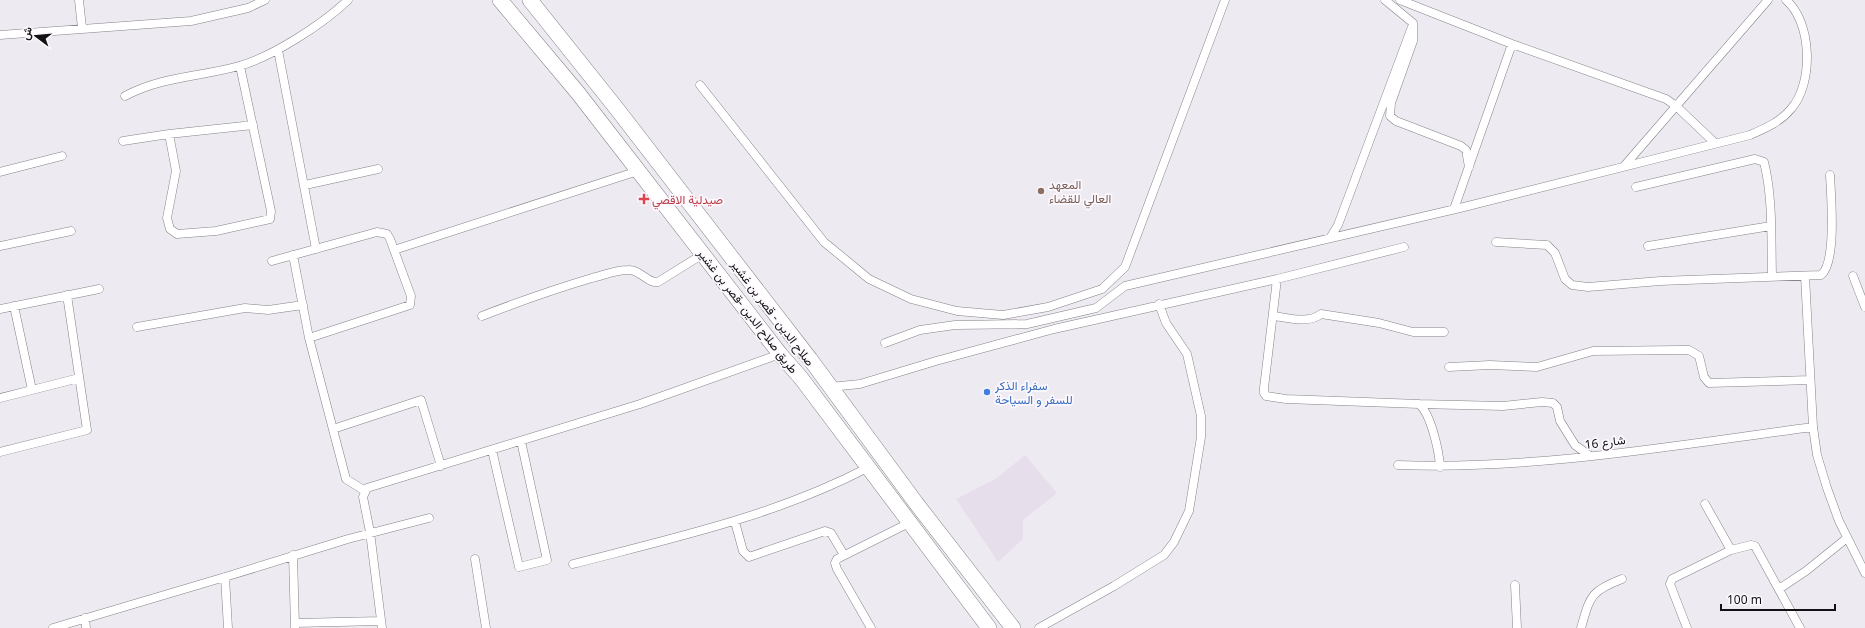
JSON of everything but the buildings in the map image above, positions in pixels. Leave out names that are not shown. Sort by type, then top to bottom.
[{"type":"highway","name":"طريق صلاح الدين -قصر بن غشير","points":[[500,0],[578,93],[823,408],[989,628]]},
{"type":"highway","name":"صلاح الدين - قصر بن غشير","points":[[530,0],[617,109],[799,346],[916,503],[1013,628]]},
{"type":"highway","points":[[782,357],[795,362],[799,360],[799,346]]},
{"type":"highway","points":[[823,408],[822,402],[824,396],[833,391]]},
{"type":"street","points":[[79,0],[82,28]]},
{"type":"street","points":[[0,35],[82,28],[191,22],[248,8],[265,0]]},
{"type":"street","points":[[125,96],[152,83],[240,66],[278,50],[348,0]]},
{"type":"street","points":[[700,85],[824,242],[869,279],[914,301],[957,312],[1003,315],[1048,307],[1102,289],[1125,267],[1225,0]]},
{"type":"street","points":[[1385,0],[1413,23]]},
{"type":"street","points":[[1400,0],[1512,44],[1666,99],[1676,106],[1715,143]]},
{"type":"street","points":[[1625,165],[1768,0]]},
{"type":"street","points":[[885,343],[920,330],[955,325],[1028,324],[1096,308],[1125,286],[1454,209],[1625,165],[1750,135],[1777,123],[1793,108],[1804,83],[1808,60],[1802,26],[1791,4],[1786,0]]},
{"type":"street","points":[[1413,23],[1413,41],[1391,103],[1390,116],[1396,121],[1461,146],[1467,154],[1468,167]]},
{"type":"street","points":[[1330,238],[1338,225],[1413,23]]},
{"type":"street","points":[[1454,209],[1512,44]]},
{"type":"street","points":[[278,50],[316,249]]},
{"type":"street","points":[[168,134],[176,171],[167,212],[170,229],[177,234],[216,231],[267,221],[271,218],[271,211],[240,66]]},
{"type":"street","points":[[123,141],[168,134],[253,125]]},
{"type":"street","points":[[0,172],[62,156]]},
{"type":"street","points":[[1636,187],[1758,159],[1764,162],[1771,226],[1772,275]]},
{"type":"street","points":[[305,185],[378,169]]},
{"type":"street","points":[[394,250],[638,172]]},
{"type":"street","points":[[1496,242],[1547,245],[1555,253],[1565,279],[1579,287],[1660,280],[1772,275],[1821,275],[1827,269],[1833,220],[1830,175]]},
{"type":"street","points":[[1648,246],[1771,226]]},
{"type":"street","points":[[0,246],[71,231]]},
{"type":"street","points":[[272,261],[382,232],[387,234],[411,296],[410,305],[309,338]]},
{"type":"street","points":[[833,391],[1054,329],[1159,304],[1277,279],[1404,247]]},
{"type":"street","points":[[482,316],[568,286],[621,270],[637,272],[654,282],[658,282],[703,254]]},
{"type":"street","points":[[293,255],[309,338],[346,478],[365,491]]},
{"type":"street","points":[[1805,276],[1813,427],[1817,455],[1827,488],[1847,538],[1865,573]]},
{"type":"street","points":[[1853,276],[1865,307]]},
{"type":"street","points":[[1277,279],[1274,316],[1264,388],[1264,393],[1266,396],[1292,400],[1394,404],[1496,406],[1542,402],[1553,403],[1558,407],[1560,421],[1575,445],[1590,456]]},
{"type":"street","points":[[0,309],[99,289]]},
{"type":"street","points":[[0,452],[87,430],[67,295]]},
{"type":"street","points":[[1039,628],[1114,586],[1164,555],[1174,542],[1189,511],[1201,437],[1201,416],[1187,354],[1166,323],[1159,304]]},
{"type":"street","points":[[137,327],[245,308],[268,310],[303,305]]},
{"type":"street","points":[[14,306],[32,390]]},
{"type":"street","points":[[1274,316],[1308,320],[1316,318],[1322,314],[1380,323],[1413,332],[1444,332]]},
{"type":"street","points":[[1449,367],[1490,365],[1537,367],[1593,351],[1684,350],[1696,353],[1699,356],[1704,377],[1709,383],[1810,380]]},
{"type":"street","points":[[293,555],[295,625],[382,624],[370,532],[363,497],[367,488],[647,402],[782,357]]},
{"type":"street","points":[[0,398],[79,378]]},
{"type":"street","points":[[333,429],[421,400],[441,466]]},
{"type":"street","points":[[1416,404],[1421,406],[1437,442],[1440,467]]},
{"type":"street","name":"شارع 16","points":[[1398,465],[1440,467],[1489,466],[1590,456],[1813,427]]},
{"type":"street","points":[[492,450],[520,567],[547,560],[521,441]]},
{"type":"street","points":[[573,564],[735,522],[782,506],[839,483],[867,468]]},
{"type":"street","points":[[1705,504],[1731,550]]},
{"type":"street","points":[[53,628],[225,578],[293,555],[370,532],[429,518]]},
{"type":"street","points":[[735,522],[743,551],[749,558],[825,531],[831,533],[844,555]]},
{"type":"street","points":[[871,628],[837,569],[836,561],[844,555],[909,522]]},
{"type":"street","points":[[1779,589],[1806,571],[1847,538]]},
{"type":"street","points":[[1687,628],[1670,584],[1672,579],[1731,550],[1751,545],[1755,546],[1800,628]]},
{"type":"street","points":[[475,559],[486,628]]},
{"type":"street","points":[[225,578],[228,628]]},
{"type":"street","points":[[1581,628],[1589,602],[1597,590],[1622,579]]},
{"type":"street","points":[[1515,585],[1517,628]]},
{"type":"street","points":[[85,618],[86,628]]},
{"type":"shaded area","points":[[1025,455],[1057,493],[1023,520],[1023,539],[998,562],[956,499],[997,478]]},
{"type":"place","name":"المعهد العالي للقضاء","points":[[1041,191]]},
{"type":"place","name":"صيدلية الاقصي","points":[[644,199]]},
{"type":"place","name":"سفراء الذكر للسفر و السياحة","points":[[987,392]]}]
